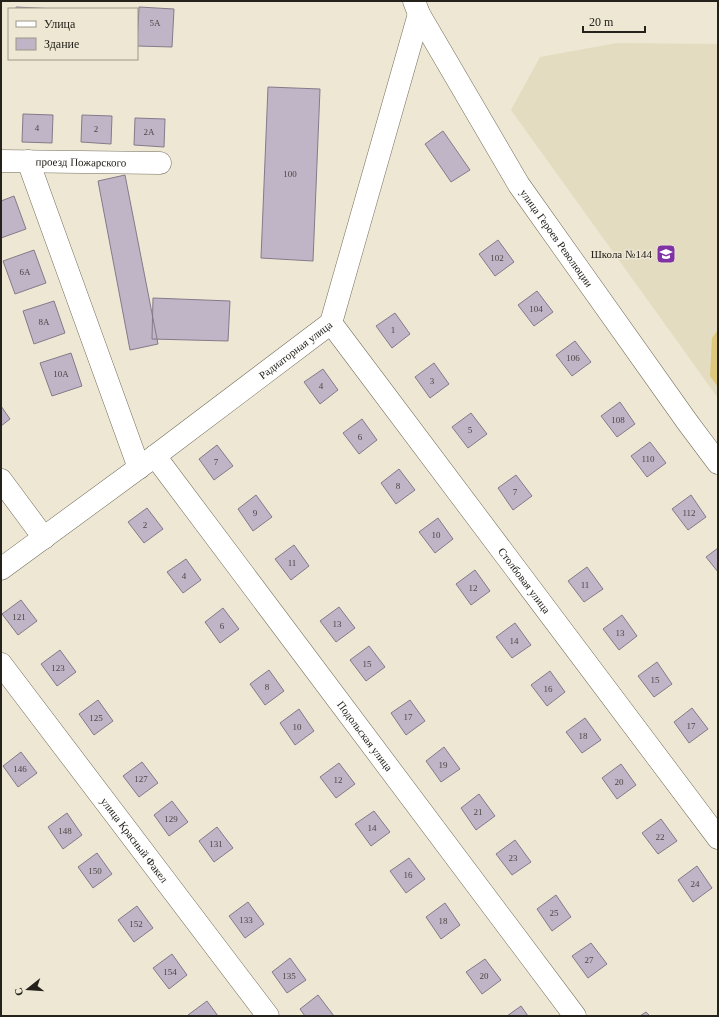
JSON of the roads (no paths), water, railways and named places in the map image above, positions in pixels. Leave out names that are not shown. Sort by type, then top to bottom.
[{"type":"street","name":"Радиаторная улица","points":[[1,569],[147,462],[331,323],[416,7]]},
{"type":"street","name":"улица Героев Революции","points":[[416,7],[519,185],[683,417],[718,463]]},
{"type":"street","name":"проезд Пожарского","points":[[1,161],[160,163]]},
{"type":"street","name":"Подольская улица","points":[[28,162],[147,462],[575,1016]]},
{"type":"street","name":"Столбовая улица","points":[[331,323],[718,838]]},
{"type":"street","points":[[1,480],[44,538]]},
{"type":"street","name":"улица Красный Факел","points":[[1,664],[268,1016]]},
{"type":"place","name":"Школа №144","points":[[666,254]]}]
